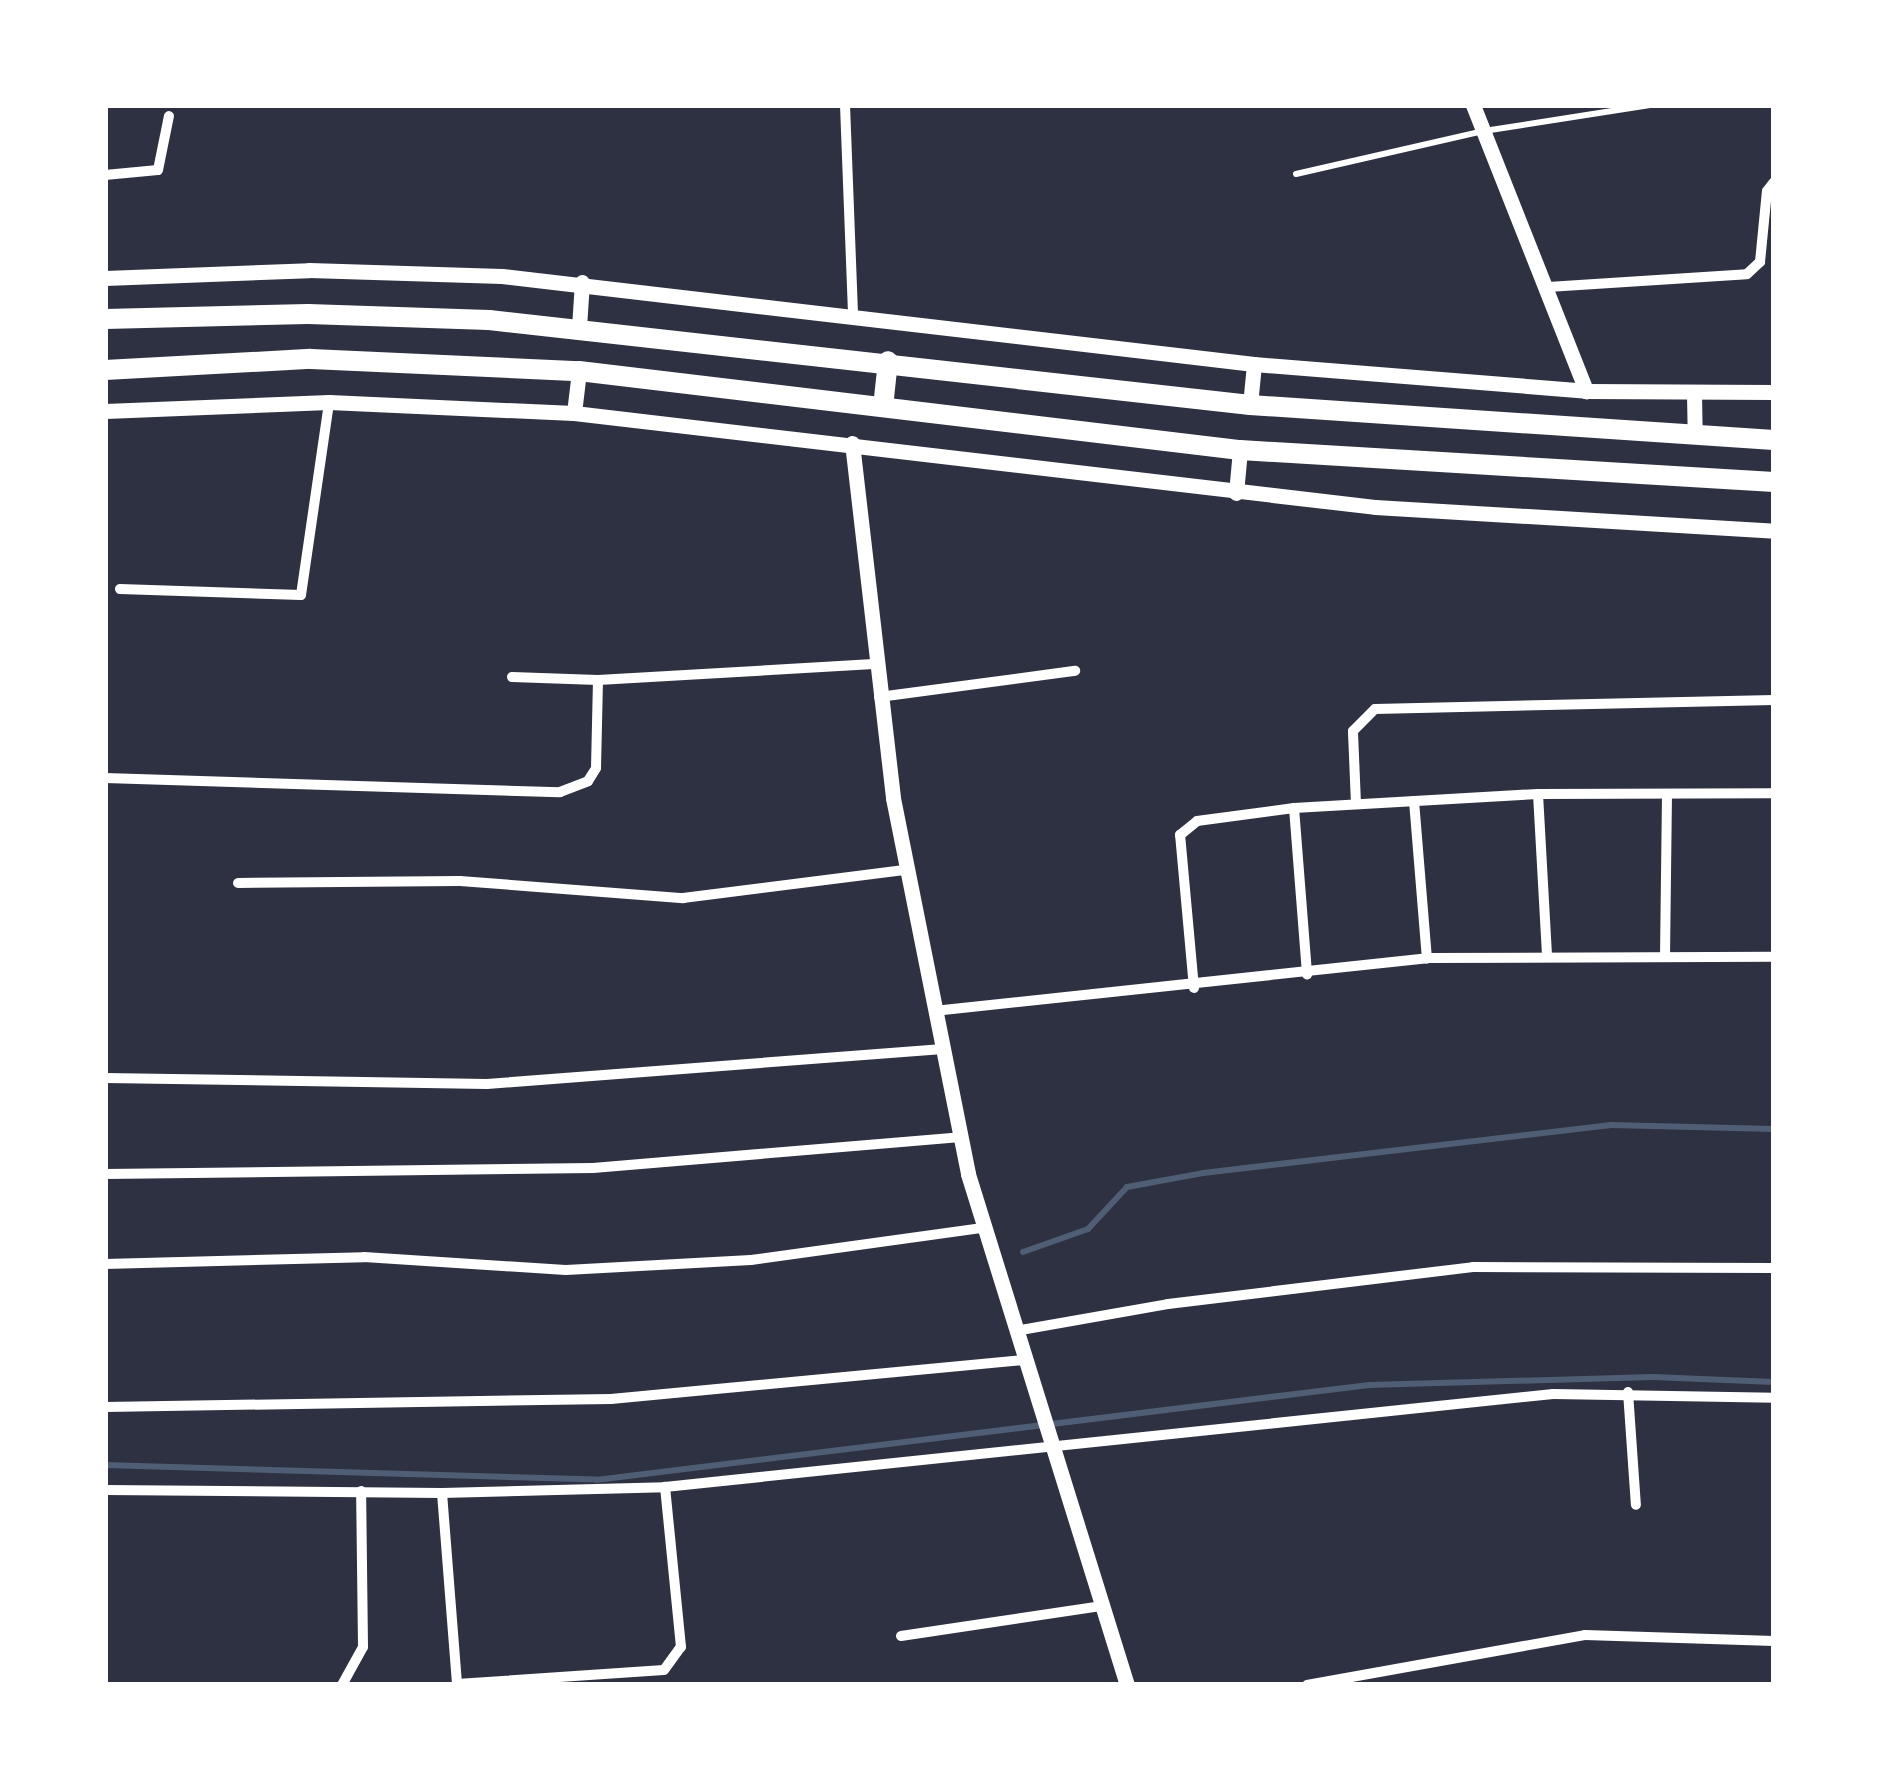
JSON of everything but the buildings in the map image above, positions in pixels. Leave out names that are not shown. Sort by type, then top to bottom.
[{"type":"highway","points":[[105,319],[326,314],[580,327],[1250,406],[1774,440]]},
{"type":"highway","points":[[105,370],[311,359],[579,371],[1240,450],[1774,482]]},
{"type":"highway","points":[[883,407],[888,362]]},
{"type":"street","points":[[845,105],[853,313]]},
{"type":"street","points":[[1473,105],[1586,391]]},
{"type":"street","points":[[105,175],[158,170],[169,116]]},
{"type":"street","points":[[1548,287],[1754,270],[1774,182]]},
{"type":"street","points":[[105,278],[310,270],[582,282],[1254,364],[1586,391],[1774,392]]},
{"type":"street","points":[[580,327],[582,282]]},
{"type":"street","points":[[1250,406],[1254,364]]},
{"type":"street","points":[[574,413],[579,371]]},
{"type":"street","points":[[1694,393],[1696,432]]},
{"type":"street","points":[[120,589],[301,594],[329,402]]},
{"type":"street","points":[[105,410],[329,402],[574,413],[852,443],[1236,493],[1774,531]]},
{"type":"street","points":[[852,443],[874,664],[906,870],[940,1049],[981,1228],[1127,1685]]},
{"type":"street","points":[[1236,493],[1240,450]]},
{"type":"street","points":[[512,677],[598,680],[874,664]]},
{"type":"street","points":[[879,697],[1075,671]]},
{"type":"street","points":[[105,778],[560,792],[588,781],[596,768],[598,680]]},
{"type":"street","points":[[1356,804],[1353,731],[1375,708],[1774,700]]},
{"type":"street","points":[[1194,988],[1180,835],[1197,821],[1294,808],[1538,794],[1774,793]]},
{"type":"street","points":[[1538,794],[1547,956]]},
{"type":"street","points":[[1665,957],[1666,796]]},
{"type":"street","points":[[1414,801],[1428,958]]},
{"type":"street","points":[[1294,808],[1307,974]]},
{"type":"street","points":[[238,883],[460,881],[683,898],[906,870]]},
{"type":"street","points":[[933,1012],[1194,988],[1428,958],[1774,957]]},
{"type":"street","points":[[105,1078],[504,1083],[940,1049]]},
{"type":"street","points":[[105,1174],[593,1168],[961,1136]]},
{"type":"street","points":[[105,1264],[364,1257],[566,1270],[751,1260],[981,1228]]},
{"type":"street","points":[[1014,1331],[1168,1304],[1472,1266],[1774,1268]]},
{"type":"street","points":[[105,1407],[611,1399],[1024,1360]]},
{"type":"street","points":[[1628,1392],[1636,1505]]},
{"type":"street","points":[[105,1490],[442,1493],[665,1487],[1050,1435],[1628,1392],[1774,1398]]},
{"type":"street","points":[[442,1493],[457,1684],[664,1670],[680,1647],[665,1487]]},
{"type":"street","points":[[342,1685],[363,1647],[361,1491]]},
{"type":"street","points":[[901,1636],[1102,1606]]},
{"type":"street","points":[[1308,1685],[1584,1635],[1774,1641]]},
{"type":"lane","points":[[1296,174],[1484,131],[1650,105]]},
{"type":"waterway","points":[[1023,1252],[1088,1229],[1127,1187],[1203,1173],[1611,1125],[1774,1129]]},
{"type":"waterway","points":[[105,1465],[596,1480],[1369,1385],[1653,1377],[1774,1382]]}]
